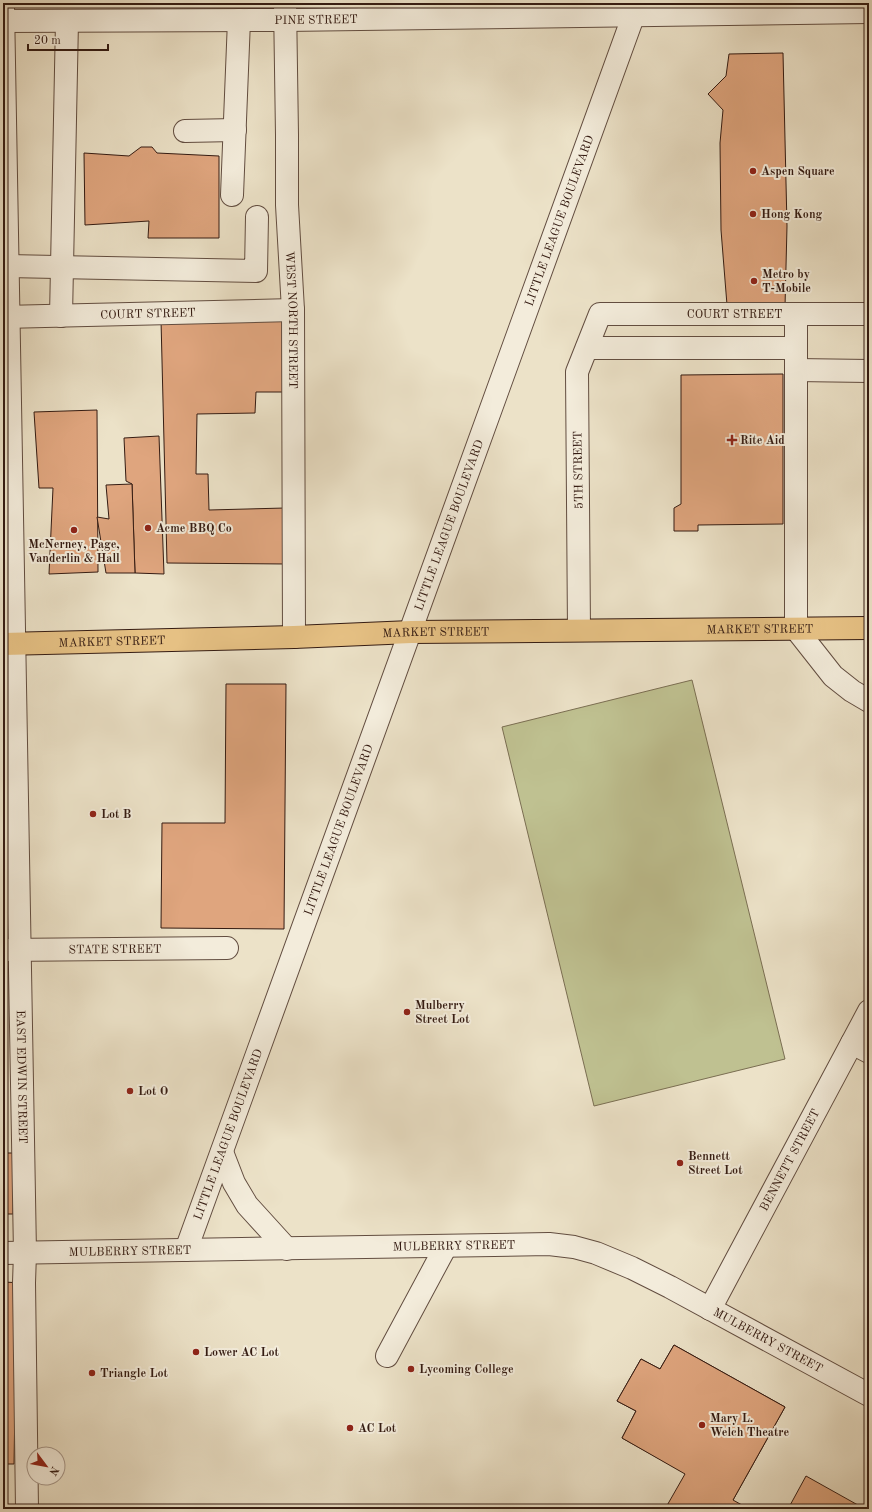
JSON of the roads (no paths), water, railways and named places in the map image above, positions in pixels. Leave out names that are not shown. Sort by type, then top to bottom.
[{"type":"main road","name":"MARKET STREET","points":[[9,644],[294,637],[411,632],[869,628]]},
{"type":"street","name":"EAST EDWIN STREET","points":[[3,6],[7,266],[6,317],[11,950],[25,1253],[24,1283],[27,1509]]},
{"type":"street","name":"PINE STREET","points":[[3,21],[239,20],[285,11],[636,9],[869,12]]},
{"type":"street","name":"LITTLE LEAGUE BOULEVARD","points":[[186,1250],[636,9]]},
{"type":"street","name":"WEST NORTH STREET","points":[[285,11],[287,205],[293,310],[294,637]]},
{"type":"street","points":[[232,195],[239,20]]},
{"type":"street","points":[[61,316],[67,21]]},
{"type":"street","points":[[185,131],[235,130]]},
{"type":"street","points":[[7,266],[62,266],[256,272],[257,217]]},
{"type":"street","name":"COURT STREET","points":[[6,317],[293,310]]},
{"type":"street","name":"COURT STREET","points":[[600,314],[869,314]]},
{"type":"street","name":"5TH STREET","points":[[579,630],[577,372],[600,314]]},
{"type":"street","points":[[796,314],[796,629],[833,676],[852,691],[869,701]]},
{"type":"street","points":[[587,348],[796,348]]},
{"type":"street","points":[[796,370],[869,371]]},
{"type":"street","name":"STATE STREET","points":[[11,950],[227,948]]},
{"type":"street","name":"BENNETT STREET","points":[[710,1309],[860,1047],[869,1011]]},
{"type":"street","points":[[222,1152],[234,1183],[247,1205],[286,1248]]},
{"type":"street","name":"MULBERRY STREET","points":[[3,1253],[549,1244],[574,1247],[596,1253],[632,1268],[869,1395]]},
{"type":"street","points":[[387,1356],[446,1246]]},
{"type":"place","name":"Aspen Square","points":[[753,171]]},
{"type":"place","name":"Hong Kong","points":[[753,214]]},
{"type":"place","name":"Metro by T-Mobile","points":[[754,281]]},
{"type":"place","name":"Rite Aid","points":[[732,440]]},
{"type":"place","name":"Acme BBQ Co","points":[[148,528]]},
{"type":"place","name":"McNerney, Page, Vanderlin & Hall","points":[[74,530]]},
{"type":"place","name":"Lot B","points":[[93,814]]},
{"type":"place","name":"Mulberry Street Lot","points":[[407,1012]]},
{"type":"place","name":"Lot O","points":[[130,1091]]},
{"type":"place","name":"Bennett Street Lot","points":[[680,1163]]},
{"type":"place","name":"Lower AC Lot","points":[[196,1352]]},
{"type":"place","name":"Lycoming College","points":[[411,1369]]},
{"type":"place","name":"Triangle Lot","points":[[92,1373]]},
{"type":"place","name":"Mary L. Welch Theatre","points":[[702,1425]]},
{"type":"place","name":"AC Lot","points":[[350,1428]]}]
